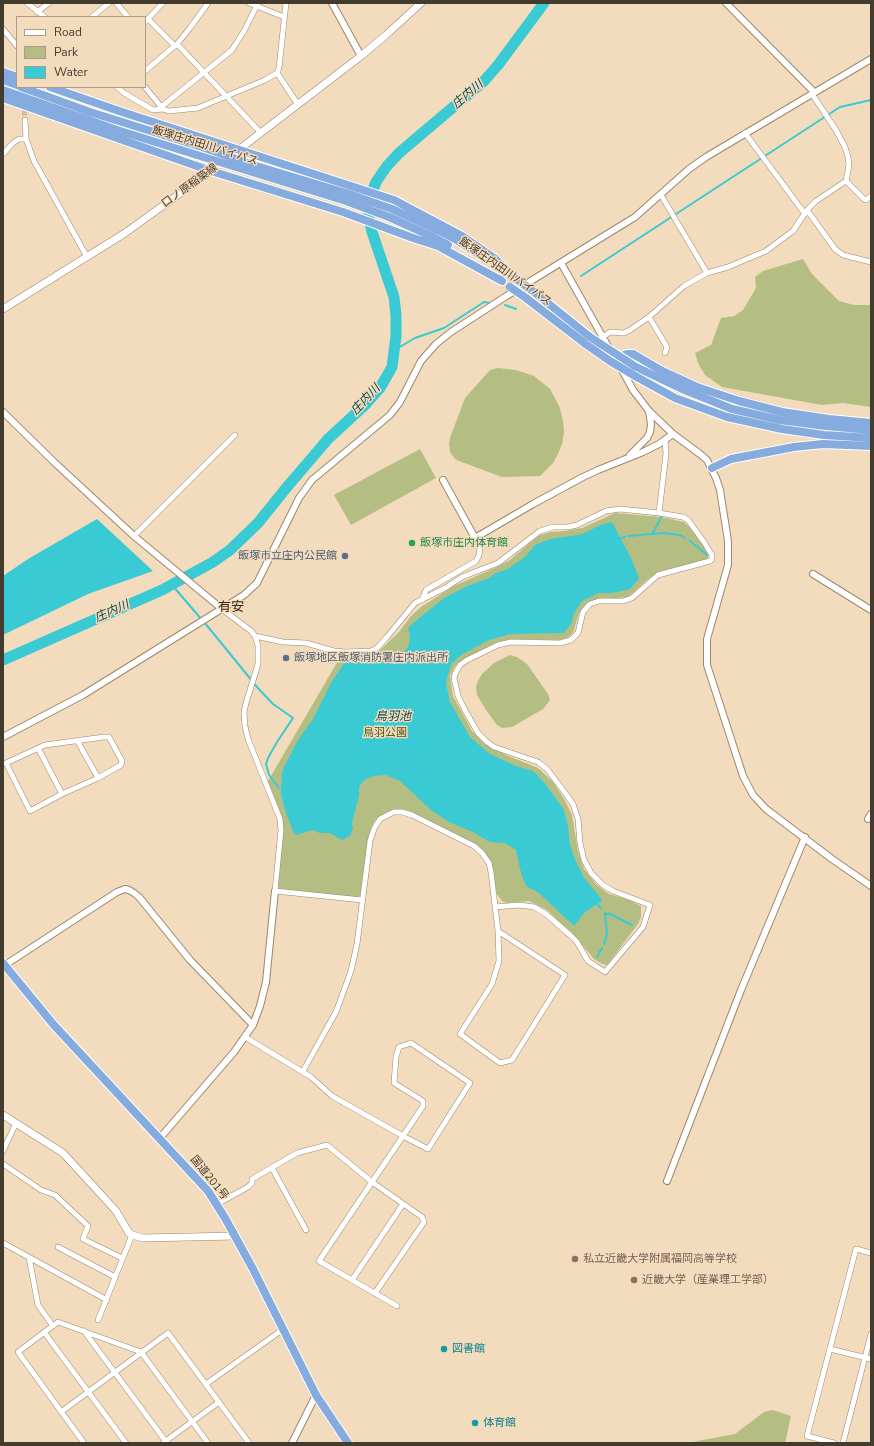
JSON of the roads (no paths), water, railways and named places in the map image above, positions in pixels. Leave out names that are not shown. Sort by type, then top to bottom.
[{"type":"highway","points":[[3,72],[16,77]]},
{"type":"highway","points":[[3,80],[16,85]]},
{"type":"highway","name":"飯塚庄内田川バイパス","points":[[24,88],[90,112],[205,148],[251,168]]},
{"type":"highway","points":[[53,88],[239,151],[352,185],[394,200],[462,236],[494,258],[517,279]]},
{"type":"highway","name":"飯塚庄内田川バイパス","points":[[3,90],[117,130],[197,155],[251,168],[427,224],[455,238],[517,279],[590,337],[636,367],[682,390],[732,409],[780,420],[871,430]]},
{"type":"highway","points":[[3,98],[211,171],[343,212],[438,246],[502,281]]},
{"type":"highway","name":"飯塚庄内田川バイパス","points":[[390,213],[467,256],[610,361],[675,398],[727,417],[782,429],[824,435],[871,438]]},
{"type":"highway","points":[[615,358],[627,354],[633,354],[662,371],[697,387],[738,401],[782,412],[871,423]]},
{"type":"highway","points":[[712,468],[731,459],[794,447],[823,444],[871,446]]},
{"type":"highway","name":"国道201号","points":[[4,965],[54,1024],[197,1177],[217,1204],[253,1269],[282,1330],[316,1395],[348,1443]]},
{"type":"main road","name":"口ノ原稲築線","points":[[3,309],[125,233],[239,151],[298,103],[361,56],[421,3]]},
{"type":"main road","points":[[3,1115],[63,1153],[116,1211],[129,1233],[132,1235],[142,1238],[235,1236]]},
{"type":"street","points":[[27,3],[43,16]]},
{"type":"street","points":[[37,12],[49,3]]},
{"type":"street","points":[[93,16],[109,3]]},
{"type":"street","points":[[116,3],[127,16]]},
{"type":"street","points":[[163,3],[147,21],[176,45],[261,133]]},
{"type":"street","points":[[146,70],[176,45],[208,3]]},
{"type":"street","points":[[250,3],[284,17]]},
{"type":"street","points":[[286,3],[277,73],[298,103]]},
{"type":"street","points":[[332,3],[361,56]]},
{"type":"street","points":[[603,337],[610,332],[624,333],[630,330],[649,317],[684,286],[707,273],[728,267],[766,250],[793,231],[806,212],[816,201],[846,181],[849,165],[845,147],[813,93],[726,3]]},
{"type":"street","points":[[118,88],[153,110],[162,108],[232,50],[244,31],[257,5]]},
{"type":"street","points":[[3,29],[16,45]]},
{"type":"street","points":[[3,737],[83,695],[244,595],[257,583],[299,498],[312,480],[390,415],[400,402],[421,361],[436,344],[451,332],[635,217],[700,161],[871,59]]},
{"type":"street","points":[[145,88],[162,108],[168,110],[198,108],[225,95],[265,80],[277,73]]},
{"type":"street","points":[[24,120],[26,139],[34,161],[87,257]]},
{"type":"street","points":[[745,133],[835,249],[843,256],[871,262]]},
{"type":"street","points":[[3,154],[19,139],[26,139]]},
{"type":"street","points":[[846,181],[864,199],[866,200],[871,196]]},
{"type":"street","points":[[661,195],[707,273]]},
{"type":"street","points":[[561,263],[633,390],[649,411],[673,434],[707,460],[712,468],[720,490],[728,541],[728,565],[707,639],[707,665],[743,776],[753,795],[766,809],[805,837],[832,859],[871,886]]},
{"type":"street","points":[[649,317],[666,346],[665,353]]},
{"type":"street","points":[[628,458],[650,432],[651,424],[649,411]]},
{"type":"street","points":[[3,412],[54,462],[134,536],[200,592],[245,625],[255,636],[259,655],[258,664],[244,712],[245,726],[248,739],[280,819],[281,830],[266,982],[262,1000],[253,1025],[245,1037],[234,1052],[160,1138]]},
{"type":"street","points":[[475,538],[583,477],[643,452],[673,434]]},
{"type":"street","points":[[134,536],[235,435]]},
{"type":"street","points":[[659,513],[666,454],[664,440]]},
{"type":"street","points":[[422,600],[426,590],[476,561],[479,555],[480,548],[442,480]]},
{"type":"street","points":[[255,636],[283,642],[306,643],[334,651],[371,651],[377,648],[416,603],[462,577],[498,563],[540,531],[553,527],[568,527],[577,525],[606,511],[620,509],[659,513],[683,517],[688,520],[712,555],[710,561],[658,575],[632,598],[623,601],[599,601],[590,604],[583,612],[578,633],[571,640],[560,643],[511,642],[498,645],[460,665],[454,678],[458,696],[478,733],[494,747],[538,762],[547,769],[560,786],[572,804],[578,819],[580,843],[584,860],[591,873],[613,891],[650,905],[643,927],[605,972],[588,961],[577,942],[557,923],[534,907],[520,905],[495,907]]},
{"type":"street","points":[[813,574],[871,610]]},
{"type":"street","points":[[3,757],[6,763],[30,811],[62,794],[98,778],[121,765],[122,761],[109,737],[45,745],[6,763]]},
{"type":"street","points":[[78,742],[98,778]]},
{"type":"street","points":[[38,748],[62,794]]},
{"type":"street","points":[[303,1071],[336,1012],[351,971],[357,944],[370,841],[376,823],[387,815],[394,812],[402,812],[412,815],[474,846],[489,862],[498,931],[499,961],[492,984],[460,1034],[500,1063],[512,1060],[565,975],[498,931]]},
{"type":"street","points":[[666,1181],[741,990],[805,837]]},
{"type":"street","points":[[4,965],[116,892],[125,889],[139,897],[190,960],[253,1025]]},
{"type":"street","points":[[275,891],[362,900]]},
{"type":"street","points":[[245,1037],[303,1071],[332,1096],[403,1136],[428,1149],[470,1083],[411,1043],[399,1047],[396,1057],[394,1083],[423,1101],[423,1106],[403,1136],[372,1182],[318,1261],[397,1306]]},
{"type":"street","points":[[3,1152],[16,1123]]},
{"type":"street","points":[[217,1204],[248,1187],[252,1183],[252,1179],[298,1153],[327,1144],[372,1182],[422,1217],[424,1222],[375,1293]]},
{"type":"street","points":[[3,1164],[41,1190],[55,1195],[88,1226],[83,1239],[122,1258]]},
{"type":"street","points":[[272,1168],[306,1230]]},
{"type":"street","points":[[352,1280],[403,1204]]},
{"type":"street","points":[[98,1320],[132,1235]]},
{"type":"street","points":[[3,1243],[107,1300]]},
{"type":"street","points":[[58,1247],[115,1277]]},
{"type":"street","points":[[834,1443],[807,1436],[856,1249],[871,1253]]},
{"type":"street","points":[[29,1257],[38,1305],[53,1326]]},
{"type":"street","points":[[84,1443],[18,1352],[58,1322],[141,1352],[208,1443]]},
{"type":"street","points":[[83,1330],[165,1442],[219,1402]]},
{"type":"street","points":[[206,1384],[282,1330]]},
{"type":"street","points":[[44,1332],[126,1443]]},
{"type":"street","points":[[61,1412],[168,1333],[249,1443]]},
{"type":"street","points":[[843,1443],[871,1334]]},
{"type":"street","points":[[830,1348],[871,1359]]},
{"type":"street","points":[[292,1443],[316,1395]]},
{"type":"water","points":[[97,519],[153,571],[88,594],[3,635],[3,576],[28,559]]},
{"type":"water","name":"鳥羽池","points":[[612,522],[631,558],[639,578],[630,589],[612,593],[599,593],[582,601],[573,615],[572,622],[564,633],[510,634],[489,640],[461,655],[451,664],[446,683],[450,702],[470,737],[490,754],[516,766],[533,771],[544,782],[564,810],[570,844],[574,857],[584,878],[602,901],[585,912],[574,926],[539,893],[526,886],[521,873],[516,850],[505,843],[490,842],[473,832],[449,822],[431,810],[400,781],[386,775],[374,776],[364,780],[359,787],[359,796],[350,836],[342,840],[330,833],[320,833],[313,830],[296,835],[292,829],[285,810],[281,794],[282,772],[298,740],[312,721],[331,683],[344,663],[354,660],[367,663],[380,658],[385,652],[404,652],[409,645],[410,636],[408,629],[444,598],[465,587],[508,569],[526,556],[535,545],[550,539],[578,535],[600,525]]},
{"type":"waterway","name":"庄内川","points":[[3,660],[162,590],[213,562],[230,550],[258,523],[328,439],[366,404],[380,388],[392,367],[396,336],[396,315],[394,297],[372,232],[369,218],[369,201],[376,182],[387,166],[399,153],[484,81],[498,65],[544,3]]},
{"type":"waterway","points":[[581,276],[840,107],[871,100]]},
{"type":"waterway","points":[[393,351],[415,338],[444,328],[484,302],[490,303]]},
{"type":"waterway","points":[[505,305],[516,309]]},
{"type":"waterway","points":[[652,534],[661,517]]},
{"type":"waterway","points":[[628,536],[663,533],[680,535],[685,538]]},
{"type":"waterway","points":[[621,538],[625,537]]},
{"type":"waterway","points":[[690,541],[707,555]]},
{"type":"waterway","points":[[172,585],[257,687],[273,704],[293,718],[277,742],[266,764],[269,775],[279,788]]},
{"type":"waterway","points":[[597,904],[601,908]]},
{"type":"waterway","points":[[604,944],[607,934],[605,913]]},
{"type":"waterway","points":[[606,914],[610,914],[632,925]]},
{"type":"waterway","points":[[597,957],[602,948]]},
{"type":"tunnel","points":[[24,103],[25,120]]},
{"type":"place","name":"飯塚市庄内体育館","points":[[412,543]]},
{"type":"place","name":"飯塚市立庄内公民館","points":[[345,556]]},
{"type":"place","name":"飯塚地区飯塚消防署庄内派出所","points":[[286,658]]},
{"type":"place","name":"私立近畿大学附属福岡高等学校","points":[[575,1259]]},
{"type":"place","name":"近畿大学（産業理工学部）","points":[[634,1280]]},
{"type":"place","name":"図書館","points":[[444,1349]]},
{"type":"place","name":"体育館","points":[[475,1423]]},
{"type":"district","name":"有安","points":[[231,608]]},
{"type":"park label","name":"鳥羽公園","points":[[385,733]]}]
